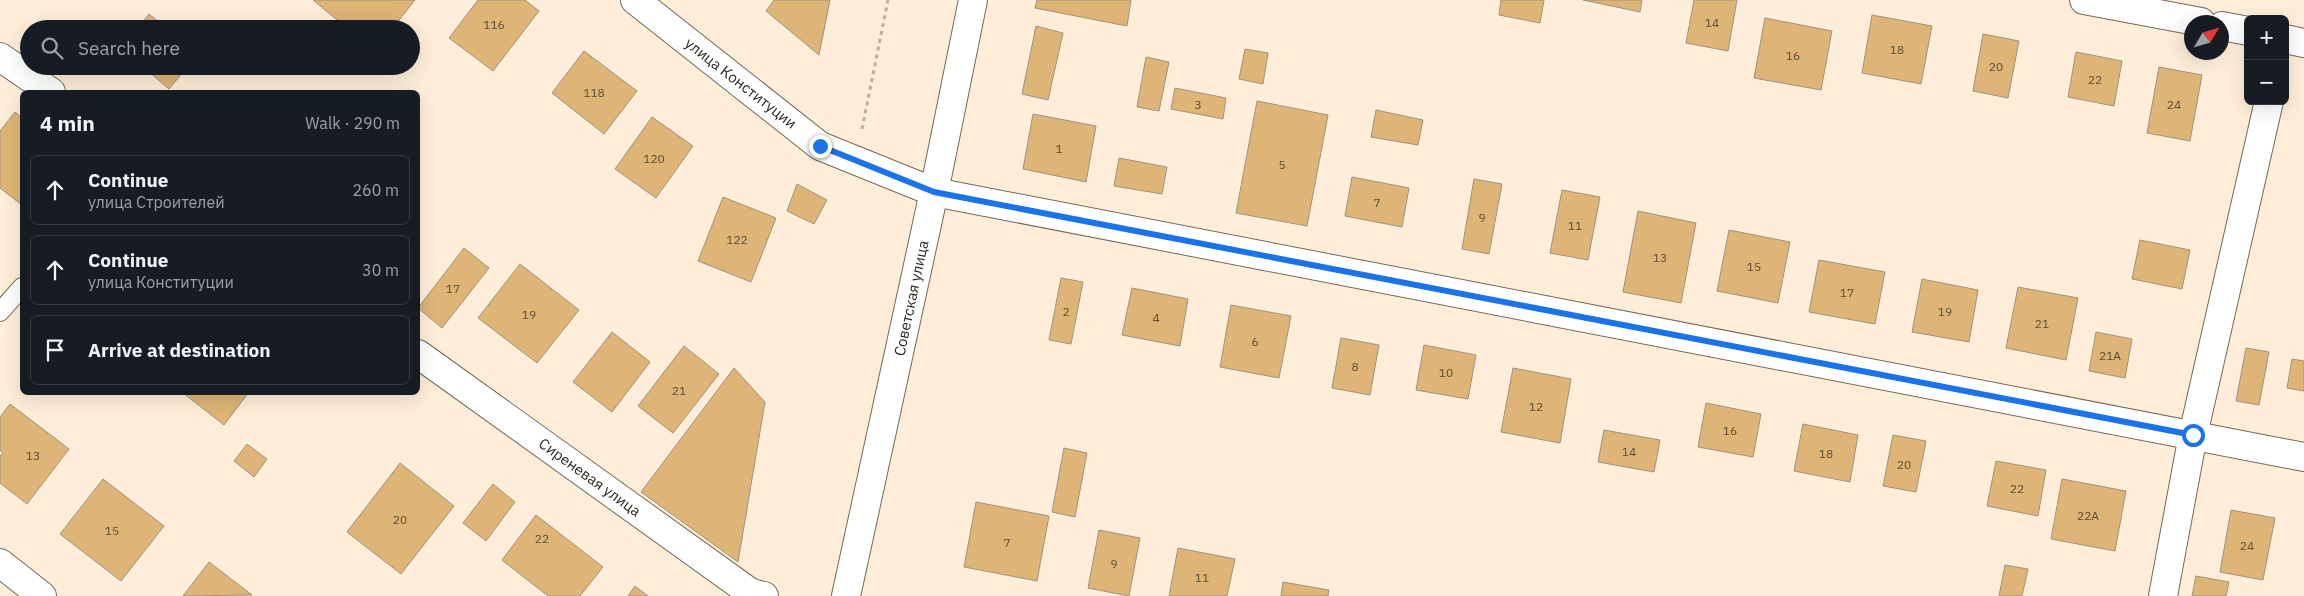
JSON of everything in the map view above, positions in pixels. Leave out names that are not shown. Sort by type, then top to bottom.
[{"type":"street","name":"улица Конституции","points":[[635,0],[820,146],[934,192],[2304,457]]},
{"type":"street","name":"Советская улица","points":[[846,596],[934,192],[973,0]]},
{"type":"street","points":[[2084,0],[2184,19]]},
{"type":"street","points":[[2229,28],[2244,31]]},
{"type":"street","points":[[2289,40],[2304,43]]},
{"type":"street","points":[[0,57],[20,71]]},
{"type":"street","points":[[26,75],[48,90]]},
{"type":"street","points":[[2163,596],[2193,435],[2268,105]]},
{"type":"street","name":"Сиреневая улица","points":[[420,355],[751,593],[764,596]]},
{"type":"street","points":[[0,563],[42,596]]},
{"type":"lane","points":[[0,312],[20,289]]},
{"type":"path","points":[[856,160],[888,0]]},
{"type":"building","points":[[313,0],[415,0],[399,20],[337,20]]},
{"type":"building","points":[[478,0],[525,0],[539,11],[493,71],[449,38]]},
{"type":"building","points":[[774,0],[830,0],[819,55],[766,11]]},
{"type":"building","points":[[1037,0],[1131,0],[1127,26],[1035,8]]},
{"type":"building","points":[[1501,0],[1544,0],[1540,23],[1499,15]]},
{"type":"building","points":[[1583,0],[1642,0],[1640,12]]},
{"type":"building","points":[[1694,0],[1737,0],[1728,51],[1686,43]]},
{"type":"building","points":[[149,14],[156,20],[144,20]]},
{"type":"building","points":[[1872,15],[1932,26],[1921,84],[1862,73]]},
{"type":"building","points":[[1765,18],[1832,31],[1821,90],[1754,78]]},
{"type":"building","points":[[1036,26],[1063,33],[1048,100],[1022,94]]},
{"type":"building","points":[[1983,34],[2019,41],[2008,98],[1973,91]]},
{"type":"building","points":[[1245,49],[1268,53],[1263,84],[1239,79]]},
{"type":"building","points":[[584,51],[637,91],[604,134],[552,93]]},
{"type":"building","points":[[2076,52],[2122,61],[2114,106],[2068,97]]},
{"type":"building","points":[[1146,57],[1169,62],[1159,111],[1137,107]]},
{"type":"building","points":[[2159,67],[2202,75],[2190,141],[2147,133]]},
{"type":"building","points":[[153,75],[181,75],[169,89]]},
{"type":"building","points":[[1175,88],[1226,98],[1223,119],[1171,109]]},
{"type":"building","points":[[1257,101],[1328,115],[1307,226],[1236,213]]},
{"type":"building","points":[[1376,110],[1423,120],[1418,145],[1371,137]]},
{"type":"building","points":[[15,112],[20,116],[20,203],[0,188],[0,131]]},
{"type":"building","points":[[1033,114],[1096,126],[1086,182],[1023,169]]},
{"type":"building","points":[[652,117],[693,146],[656,198],[615,169]]},
{"type":"building","points":[[1119,158],[1167,167],[1162,194],[1114,186]]},
{"type":"building","points":[[1352,177],[1409,188],[1402,227],[1345,216]]},
{"type":"building","points":[[1474,179],[1502,184],[1489,254],[1462,249]]},
{"type":"building","points":[[797,184],[827,200],[814,224],[787,211]]},
{"type":"building","points":[[1562,190],[1600,197],[1588,260],[1550,253]]},
{"type":"building","points":[[723,197],[776,218],[751,282],[698,261]]},
{"type":"building","points":[[1638,211],[1696,223],[1681,303],[1623,292]]},
{"type":"building","points":[[1729,230],[1790,242],[1778,303],[1717,291]]},
{"type":"building","points":[[2140,240],[2190,250],[2182,289],[2132,279]]},
{"type":"building","points":[[464,248],[489,268],[442,328],[420,310],[420,305]]},
{"type":"building","points":[[1819,260],[1885,272],[1875,324],[1809,312]]},
{"type":"building","points":[[520,264],[579,310],[537,363],[478,318]]},
{"type":"building","points":[[1061,278],[1083,282],[1071,344],[1049,340]]},
{"type":"building","points":[[1922,279],[1978,290],[1969,342],[1912,332]]},
{"type":"building","points":[[2018,287],[2078,298],[2066,360],[2006,348]]},
{"type":"building","points":[[1132,288],[1188,299],[1180,346],[1122,335]]},
{"type":"building","points":[[1231,305],[1291,316],[1279,378],[1220,367]]},
{"type":"building","points":[[612,332],[650,362],[612,412],[573,382]]},
{"type":"building","points":[[2096,332],[2132,339],[2125,378],[2089,371]]},
{"type":"building","points":[[1341,338],[1379,345],[1370,395],[1332,388]]},
{"type":"building","points":[[1424,345],[1476,355],[1468,399],[1416,390]]},
{"type":"building","points":[[684,346],[719,374],[673,433],[638,406]]},
{"type":"building","points":[[2246,348],[2269,352],[2259,405],[2236,401]]},
{"type":"building","points":[[2292,359],[2304,361],[2304,391],[2287,388]]},
{"type":"building","points":[[734,368],[765,402],[738,562],[641,492]]},
{"type":"building","points":[[1513,368],[1571,379],[1560,443],[1501,432]]},
{"type":"building","points":[[186,395],[247,395],[224,425]]},
{"type":"building","points":[[1706,403],[1761,414],[1753,457],[1698,447]]},
{"type":"building","points":[[10,404],[69,449],[27,504],[0,483],[0,456],[3,453],[0,450],[0,417]]},
{"type":"building","points":[[1803,424],[1858,435],[1850,482],[1794,471]]},
{"type":"building","points":[[1604,430],[1660,440],[1654,472],[1598,462]]},
{"type":"building","points":[[1893,435],[1926,441],[1916,492],[1883,486]]},
{"type":"building","points":[[247,444],[267,459],[254,477],[234,461]]},
{"type":"building","points":[[1064,448],[1087,453],[1075,517],[1052,512]]},
{"type":"building","points":[[1996,461],[2046,470],[2038,516],[1987,506]]},
{"type":"building","points":[[400,463],[454,506],[401,574],[347,532]]},
{"type":"building","points":[[103,479],[164,526],[121,581],[60,534]]},
{"type":"building","points":[[2062,479],[2126,491],[2115,551],[2051,539]]},
{"type":"building","points":[[493,484],[515,502],[486,541],[463,523]]},
{"type":"building","points":[[976,502],[1049,516],[1037,581],[964,567]]},
{"type":"building","points":[[2231,510],[2275,518],[2263,580],[2220,572]]},
{"type":"building","points":[[536,515],[603,567],[580,596],[548,596],[502,560]]},
{"type":"building","points":[[1099,530],[1140,538],[1129,596],[1088,588]]},
{"type":"building","points":[[1178,548],[1235,559],[1227,596],[1169,596]]},
{"type":"building","points":[[209,562],[252,595],[183,596]]},
{"type":"building","points":[[2005,565],[2028,569],[2022,596],[1999,596]]},
{"type":"building","points":[[2196,576],[2229,582],[2226,596],[2192,596]]},
{"type":"building","points":[[1283,582],[1329,590],[1328,596],[1281,596]]},
{"type":"building","points":[[635,586],[648,596],[628,596]]},
{"type":"route","points":[[820,146],[934,192],[2193,435]]}]
